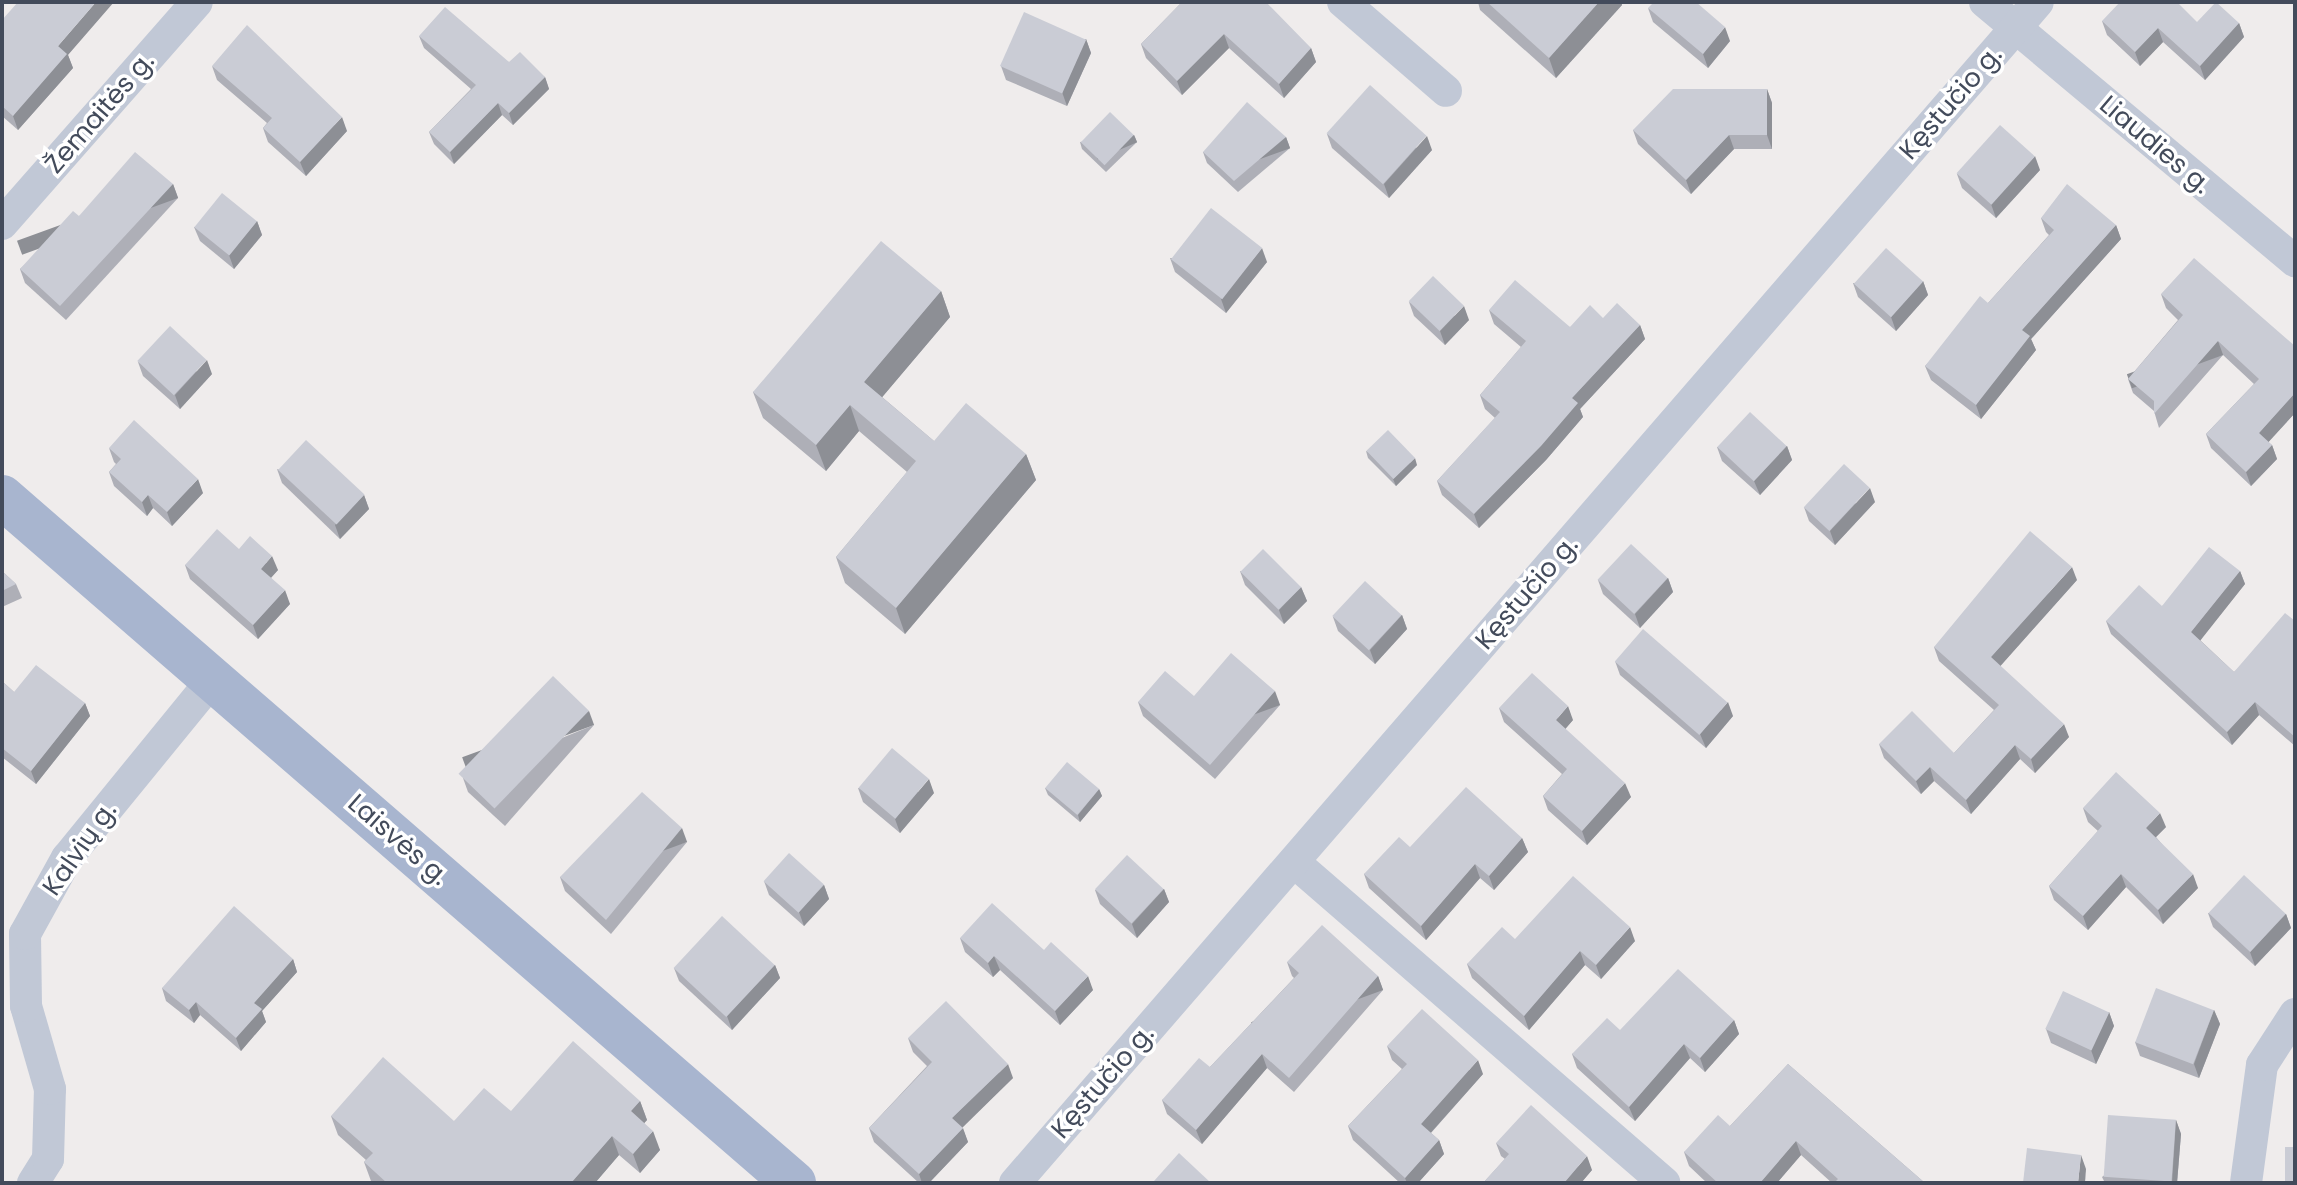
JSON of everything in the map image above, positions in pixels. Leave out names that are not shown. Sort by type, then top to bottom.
[{"type":"main road","name":"Laisvės g.","points":[[2,497],[794,1183]]},
{"type":"street","name":"Žemaitės g.","points":[[2,224],[197,2]]},
{"type":"street","points":[[1343,2],[1446,91]]},
{"type":"street","name":"Liaudies g.","points":[[1985,2],[2295,261]]},
{"type":"street","name":"Kęstučio g.","points":[[1015,1183],[2038,2]]},
{"type":"street","name":"Kalvių g.","points":[[33,1183],[48,1159],[50,1089],[26,1006],[25,934],[67,858],[212,680]]},
{"type":"street","points":[[1294,862],[1664,1183]]},
{"type":"street","points":[[2246,1183],[2262,1065],[2295,1014]]},
{"type":"building","points":[[18,2],[96,2],[58,46],[67,54],[13,116],[2,106],[2,20]]},
{"type":"building","points":[[1182,2],[1266,2],[1311,48],[1279,84],[1224,34],[1177,81],[1141,44]]},
{"type":"building","points":[[1487,2],[1599,2],[1549,58]]},
{"type":"building","points":[[1654,2],[1696,2],[1725,27],[1703,54],[1648,8]]},
{"type":"building","points":[[2120,2],[2177,2],[2197,22],[2216,2],[2239,23],[2200,66],[2158,28],[2135,52],[2102,21]]},
{"type":"building","points":[[445,7],[509,62],[520,52],[545,77],[509,113],[498,103],[450,152],[429,132],[476,85],[419,36]]},
{"type":"building","points":[[1024,12],[1086,40],[1062,94],[1000,66]]},
{"type":"building","points":[[247,25],[342,117],[300,162],[263,128],[272,118],[212,66]]},
{"type":"building","points":[[1370,85],[1426,136],[1383,184],[1327,133]]},
{"type":"building","points":[[1673,89],[1767,89],[1767,135],[1729,135],[1686,180],[1633,130]]},
{"type":"building","points":[[1247,102],[1286,137],[1234,181],[1203,152]]},
{"type":"building","points":[[1110,112],[1134,135],[1105,165],[1081,142]]},
{"type":"building","points":[[2000,125],[2035,156],[1991,205],[1957,173]]},
{"type":"building","points":[[135,152],[173,184],[60,306],[20,269],[73,211],[79,216]]},
{"type":"building","points":[[2067,184],[2116,225],[2022,330],[2030,336],[1976,405],[1925,366],[1980,296],[1988,303],[2054,230],[2041,218]]},
{"type":"building","points":[[222,193],[257,221],[229,256],[194,227]]},
{"type":"building","points":[[1211,208],[1262,248],[1222,299],[1171,259]]},
{"type":"building","points":[[881,241],[941,291],[864,382],[934,441],[966,403],[1026,454],[896,608],[836,557],[916,461],[850,405],[816,445],[753,392]]},
{"type":"building","points":[[1886,248],[1923,281],[1891,317],[1854,284]]},
{"type":"building","points":[[2194,258],[2295,346],[2295,393],[2259,433],[2272,445],[2246,472],[2206,434],[2259,379],[2218,341],[2154,414],[2154,401],[2128,379],[2183,315],[2161,294]]},
{"type":"building","points":[[1433,276],[1464,306],[1440,331],[1409,301]]},
{"type":"building","points":[[1515,280],[1570,327],[1590,305],[1603,318],[1617,303],[1640,325],[1572,398],[1578,403],[1541,446],[1474,514],[1437,481],[1500,412],[1480,395],[1526,341],[1489,310]]},
{"type":"building","points":[[170,326],[207,360],[174,395],[137,361]]},
{"type":"building","points":[[1750,412],[1787,446],[1754,481],[1717,447]]},
{"type":"building","points":[[134,420],[198,479],[167,512],[148,495],[142,502],[109,472],[121,459],[109,448]]},
{"type":"building","points":[[1388,430],[1415,458],[1394,479],[1366,451]]},
{"type":"building","points":[[306,440],[365,495],[337,525],[278,470]]},
{"type":"building","points":[[1844,464],[1870,488],[1829,531],[1804,507]]},
{"type":"building","points":[[217,529],[239,549],[250,536],[272,556],[261,569],[285,590],[253,625],[185,565]]},
{"type":"building","points":[[2030,531],[2072,567],[1991,657],[2064,724],[2031,759],[2015,745],[1966,800],[1930,767],[1916,781],[1879,744],[1912,711],[1954,753],[1999,705],[1934,647]]},
{"type":"building","points":[[1631,544],[1668,578],[1634,614],[1598,580]]},
{"type":"building","points":[[2209,547],[2240,571],[2191,632],[2234,672],[2285,613],[2295,621],[2295,737],[2255,702],[2227,732],[2106,621],[2139,585],[2162,606]]},
{"type":"building","points":[[1263,549],[1301,587],[1279,610],[1240,572]]},
{"type":"building","points":[[2,571],[16,584],[2,591]]},
{"type":"building","points":[[1365,581],[1402,615],[1369,650],[1332,616]]},
{"type":"building","points":[[1643,629],[1728,702],[1699,735],[1615,661]]},
{"type":"building","points":[[1231,653],[1275,691],[1210,765],[1138,702],[1165,671],[1194,696]]},
{"type":"building","points":[[36,665],[85,703],[31,771],[2,748],[2,681],[14,692]]},
{"type":"building","points":[[1532,673],[1568,706],[1556,720],[1625,783],[1582,831],[1543,796],[1567,769],[1499,708]]},
{"type":"building","points":[[553,676],[589,711],[494,809],[459,774]]},
{"type":"building","points":[[892,748],[929,779],[895,819],[859,788]]},
{"type":"building","points":[[1067,762],[1099,789],[1077,815],[1045,788]]},
{"type":"building","points":[[2116,772],[2160,813],[2146,828],[2193,874],[2158,910],[2121,874],[2083,916],[2049,886],[2102,826],[2083,808]]},
{"type":"building","points":[[1466,787],[1522,838],[1489,876],[1475,864],[1421,926],[1364,874],[1399,837],[1410,847]]},
{"type":"building","points":[[642,792],[682,828],[606,920],[560,877]]},
{"type":"building","points":[[789,853],[824,884],[799,913],[764,881]]},
{"type":"building","points":[[1127,855],[1164,889],[1132,923],[1095,889]]},
{"type":"building","points":[[2244,875],[2286,914],[2250,952],[2209,913]]},
{"type":"building","points":[[1573,876],[1630,927],[1596,965],[1580,951],[1524,1016],[1467,964],[1502,927],[1515,939]]},
{"type":"building","points":[[992,903],[1044,950],[1051,942],[1088,976],[1055,1011],[994,956],[988,963],[960,938]]},
{"type":"building","points":[[234,906],[293,959],[254,1003],[262,1009],[236,1038],[196,1002],[189,1010],[162,988]]},
{"type":"building","points":[[722,916],[775,965],[726,1017],[674,968]]},
{"type":"building","points":[[1322,925],[1378,976],[1289,1078],[1262,1054],[1196,1130],[1162,1100],[1199,1058],[1210,1067],[1299,973],[1287,962]]},
{"type":"building","points":[[1678,969],[1734,1020],[1700,1058],[1684,1044],[1629,1107],[1572,1054],[1607,1018],[1620,1030]]},
{"type":"building","points":[[2156,988],[2214,1010],[2193,1064],[2135,1042]]},
{"type":"building","points":[[2063,991],[2109,1013],[2091,1051],[2045,1029]]},
{"type":"building","points":[[946,1001],[1008,1064],[952,1118],[963,1128],[919,1174],[869,1128],[932,1062],[908,1038]]},
{"type":"building","points":[[1422,1009],[1478,1060],[1421,1124],[1439,1140],[1405,1178],[1348,1126],[1407,1064],[1387,1046]]},
{"type":"building","points":[[573,1041],[640,1101],[631,1111],[653,1131],[633,1154],[612,1136],[571,1183],[387,1183],[364,1162],[373,1153],[331,1116],[383,1057],[454,1121],[484,1088],[511,1111]]},
{"type":"building","points":[[1788,1064],[1925,1183],[1834,1183],[1838,1179],[1796,1141],[1760,1183],[1718,1183],[1684,1152],[1718,1115],[1730,1126]]},
{"type":"building","points":[[1531,1105],[1587,1156],[1564,1183],[1483,1183],[1509,1154],[1496,1143]]},
{"type":"building","points":[[2108,1115],[2176,1120],[2172,1182],[2104,1177]]},
{"type":"building","points":[[2285,1147],[2295,1147],[2295,1183],[2285,1183]]},
{"type":"building","points":[[2027,1148],[2081,1155],[2078,1183],[2023,1183]]},
{"type":"building","points":[[1179,1153],[1211,1183],[1155,1183]]}]
